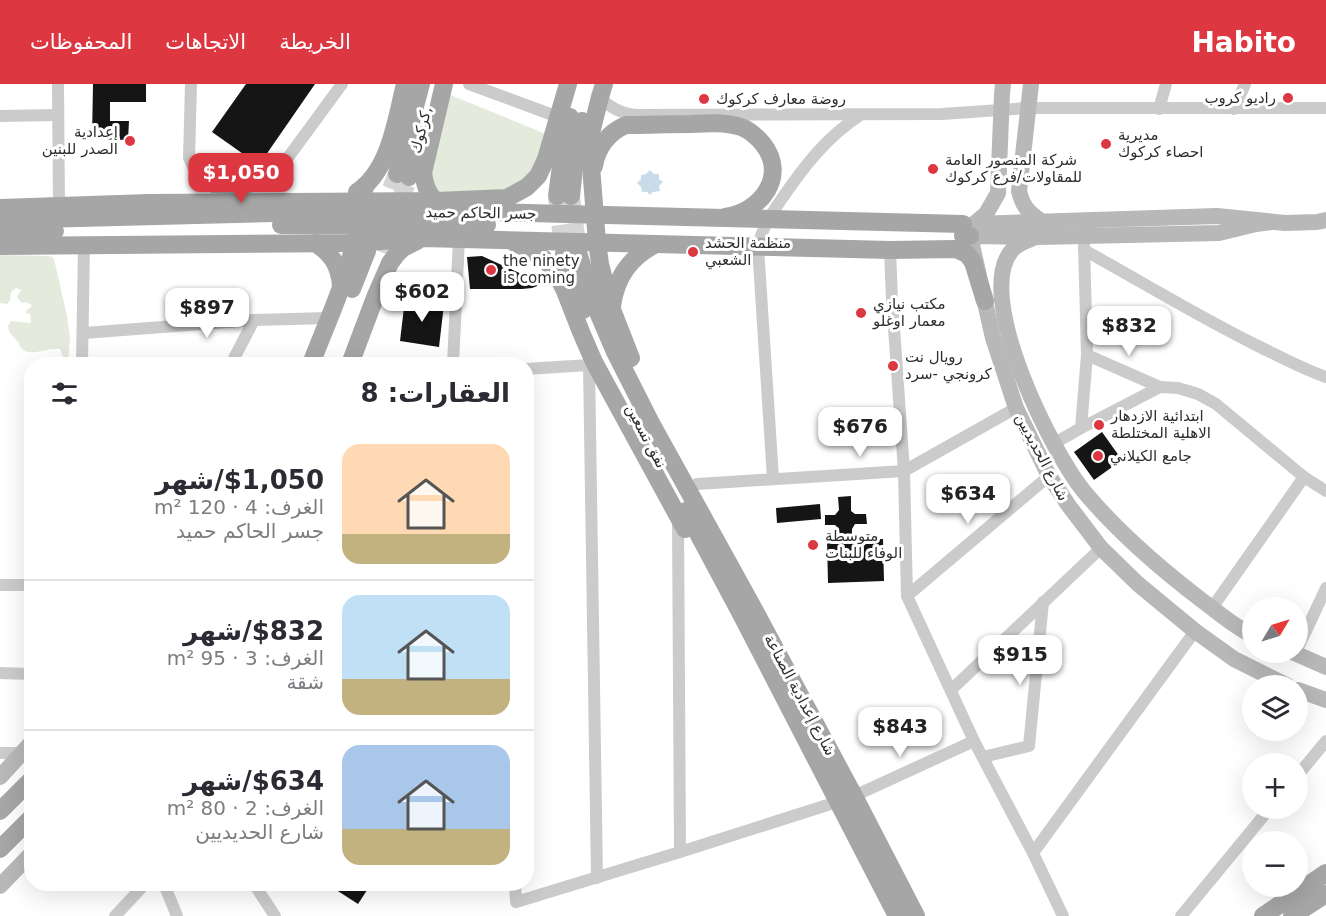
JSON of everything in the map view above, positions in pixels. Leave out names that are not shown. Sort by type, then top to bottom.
[{"type":"main road","points":[[339,357],[367,249],[363,193],[385,157],[405,84]]},
{"type":"main road","name":"كركوك,","points":[[421,84],[403,175],[432,84]]},
{"type":"main road","points":[[436,201],[431,197],[425,185],[423,173],[444,84]]},
{"type":"main road","points":[[0,208],[149,203],[335,201],[357,191],[436,201],[507,198],[527,188],[538,176],[546,159],[568,84]]},
{"type":"main road","points":[[579,84],[565,136],[564,196],[587,99],[599,88]]},
{"type":"main road","points":[[599,88],[589,141],[591,179],[600,264],[611,308],[636,370],[732,550],[745,584],[745,607]]},
{"type":"main road","points":[[591,179],[601,146],[616,129],[626,125],[721,123],[744,128],[757,137],[768,150],[772,167],[771,181],[767,192],[758,202],[744,212],[720,218]]},
{"type":"main road","name":"جسر الحاكم حميد","points":[[0,220],[299,212],[441,211],[720,218],[968,230]]},
{"type":"main road","name":"جسر الحاكم حميد","points":[[0,233],[300,225],[453,224],[968,230]]},
{"type":"main road","points":[[353,357],[390,263],[403,248],[423,238]]},
{"type":"main road","points":[[0,246],[315,243],[367,249],[423,238],[890,250],[956,249],[968,254],[973,262],[985,301]]},
{"type":"main road","points":[[505,239],[531,250],[555,271],[565,291],[592,364],[703,562],[745,607]]},
{"type":"main road","points":[[315,243],[335,260],[340,273],[341,286]]},
{"type":"main road","points":[[611,308],[615,287],[625,269],[638,254],[656,244]]},
{"type":"main road","points":[[314,357],[341,286],[367,249]]},
{"type":"main road","points":[[327,357],[367,249]]},
{"type":"main road","name":"نفق تسعين","points":[[571,253],[615,352],[745,607]]},
{"type":"main road","name":"شارع إعدادية الصناعة","points":[[745,607],[846,799],[916,916]]},
{"type":"main road","points":[[0,812],[24,787]]},
{"type":"main road","name":"شارع إعدادية الصناعة","points":[[846,799],[897,916]]},
{"type":"main road","points":[[0,849],[24,825]]},
{"type":"main road","points":[[1308,885],[1326,873]]},
{"type":"main road","points":[[1292,916],[1326,894]]},
{"type":"main road","points":[[1263,916],[1290,897]]},
{"type":"street","points":[[58,84],[59,207]]},
{"type":"street","points":[[191,84],[189,158],[198,177],[213,187],[246,189],[276,174],[342,84]]},
{"type":"street","points":[[469,84],[558,117]]},
{"type":"street","points":[[968,230],[986,214],[998,193],[1004,84]]},
{"type":"street","points":[[1031,84],[1019,191],[1021,201],[1040,229],[1084,242],[1189,310],[1326,378]]},
{"type":"street","points":[[1159,109],[1166,84]]},
{"type":"street","points":[[1234,109],[1245,84]]},
{"type":"street","points":[[599,88],[610,107],[630,115],[962,113],[1028,108],[1326,108]]},
{"type":"street","points":[[773,478],[758,247],[767,221],[802,170],[823,145],[861,114]]},
{"type":"street","points":[[0,116],[58,115]]},
{"type":"street","points":[[968,230],[1040,229],[1218,216],[1279,223],[1326,233]]},
{"type":"street","points":[[1084,242],[1219,233],[1256,224],[1326,220]]},
{"type":"street","name":"شارع الحديديين","points":[[1040,229],[1013,249],[1007,258],[1001,293],[1007,332],[1020,371],[1053,444],[1085,493],[1124,533],[1164,571],[1242,628]]},
{"type":"street","name":"شارع الحديديين","points":[[968,230],[993,338],[1016,408],[1049,476],[1069,506],[1101,548],[1138,584],[1195,631],[1234,659],[1266,675]]},
{"type":"street","points":[[453,357],[459,239]]},
{"type":"street","points":[[1081,428],[1087,355],[1084,242]]},
{"type":"street","points":[[82,357],[84,245]]},
{"type":"street","points":[[890,250],[904,471],[907,596],[974,741],[1033,853],[1063,916]]},
{"type":"street","points":[[84,333],[254,320],[329,318]]},
{"type":"street","points":[[235,357],[254,320]]},
{"type":"street","points":[[1087,355],[1160,387],[1198,394],[1216,404],[1304,477],[1326,491]]},
{"type":"street","points":[[534,368],[592,364],[597,878]]},
{"type":"street","points":[[1053,444],[1160,387]]},
{"type":"street","points":[[697,484],[904,471],[1016,408]]},
{"type":"street","points":[[907,596],[1049,476]]},
{"type":"street","points":[[1212,608],[1304,477]]},
{"type":"street","points":[[1069,506],[1085,493]]},
{"type":"street","points":[[678,517],[680,852]]},
{"type":"street","points":[[951,690],[1101,548]]},
{"type":"street","points":[[0,585],[24,585]]},
{"type":"street","points":[[1308,625],[1326,588]]},
{"type":"street","points":[[983,757],[1029,746],[1043,602]]},
{"type":"street","points":[[1033,853],[1195,631]]},
{"type":"street","points":[[1234,659],[1242,647]]},
{"type":"street","points":[[1308,658],[1326,667]]},
{"type":"street","points":[[0,673],[24,674]]},
{"type":"street","points":[[1308,694],[1326,700]]},
{"type":"street","points":[[515,891],[516,902],[846,799],[974,741]]},
{"type":"street","points":[[1308,763],[1326,741]]},
{"type":"street","points":[[0,753],[24,749]]},
{"type":"street","points":[[0,777],[24,751]]},
{"type":"street","points":[[1180,916],[1261,819]]},
{"type":"street","points":[[0,886],[24,861]]},
{"type":"street","points":[[115,916],[138,891]]},
{"type":"street","points":[[167,891],[177,916]]},
{"type":"street","points":[[259,891],[275,916]]},
{"type":"street","points":[[1251,916],[1287,897]]},
{"type":"street","points":[[1308,916],[1326,903]]},
{"type":"green space","points":[[448,94],[546,134],[531,183],[515,189],[436,201],[425,185]]},
{"type":"green space","points":[[0,255],[52,257],[67,316],[70,338],[68,357],[63,357],[60,349],[29,352],[20,347],[8,326],[11,321],[31,323],[30,314],[26,311],[32,306],[25,302],[22,303],[17,297],[21,290],[16,288],[11,292],[7,304],[0,303]]},
{"type":"water","points":[[650,170],[654,174],[659,174],[659,179],[663,182],[659,186],[660,191],[650,195],[642,192],[637,183],[641,175]]},
{"type":"building","points":[[93,84],[146,84],[146,102],[110,102],[110,121],[129,121],[128,140],[92,139]]},
{"type":"building","points":[[246,84],[315,84],[259,165],[212,132]]},
{"type":"building","name":"the ninety is coming","points":[[482,256],[539,282],[540,285],[522,289],[470,289],[467,257]]},
{"type":"building","points":[[405,299],[444,304],[439,347],[400,341]]},
{"type":"building","name":"جامع الكيلاني","points":[[1102,432],[1122,460],[1094,480],[1074,452]]},
{"type":"building","points":[[851,496],[851,511],[855,514],[866,514],[867,524],[855,524],[852,529],[852,540],[883,539],[884,581],[828,583],[827,540],[840,540],[839,529],[835,525],[825,525],[825,515],[835,515],[839,510],[838,497]]},
{"type":"building","points":[[820,504],[821,519],[777,523],[776,508]]},
{"type":"building","points":[[338,891],[366,891],[358,904]]},
{"type":"tunnel","points":[[381,214],[397,174]]},
{"type":"tunnel","points":[[381,252],[409,177]]},
{"type":"tunnel","points":[[571,196],[578,252]]},
{"type":"tunnel","points":[[557,198],[564,254]]},
{"type":"place","name":"راديو كروب","points":[[1288,98]]},
{"type":"place","name":"روضة معارف كركوك","points":[[704,99]]},
{"type":"place","name":"إعدادية الصدر للبنين","points":[[130,141]]},
{"type":"place","name":"مديرية احصاء كركوك","points":[[1106,144]]},
{"type":"place","name":"شركة المنصور العامة للمقاولات/فرع كركوك","points":[[933,169]]},
{"type":"place","name":"منظمة الحشد الشعبي","points":[[693,252]]},
{"type":"place","name":"the ninety is coming","points":[[491,270]]},
{"type":"place","name":"مكتب نيازي معمار اوغلو","points":[[861,313]]},
{"type":"place","name":"رويال نت كرونجي -سرد","points":[[893,366]]},
{"type":"place","name":"ابتدائية الازدهار الاهلية المختلطة","points":[[1099,425]]},
{"type":"place","name":"جامع الكيلاني","points":[[1098,456]]},
{"type":"place","name":"متوسطة الوفاء للبنات","points":[[813,545]]}]
